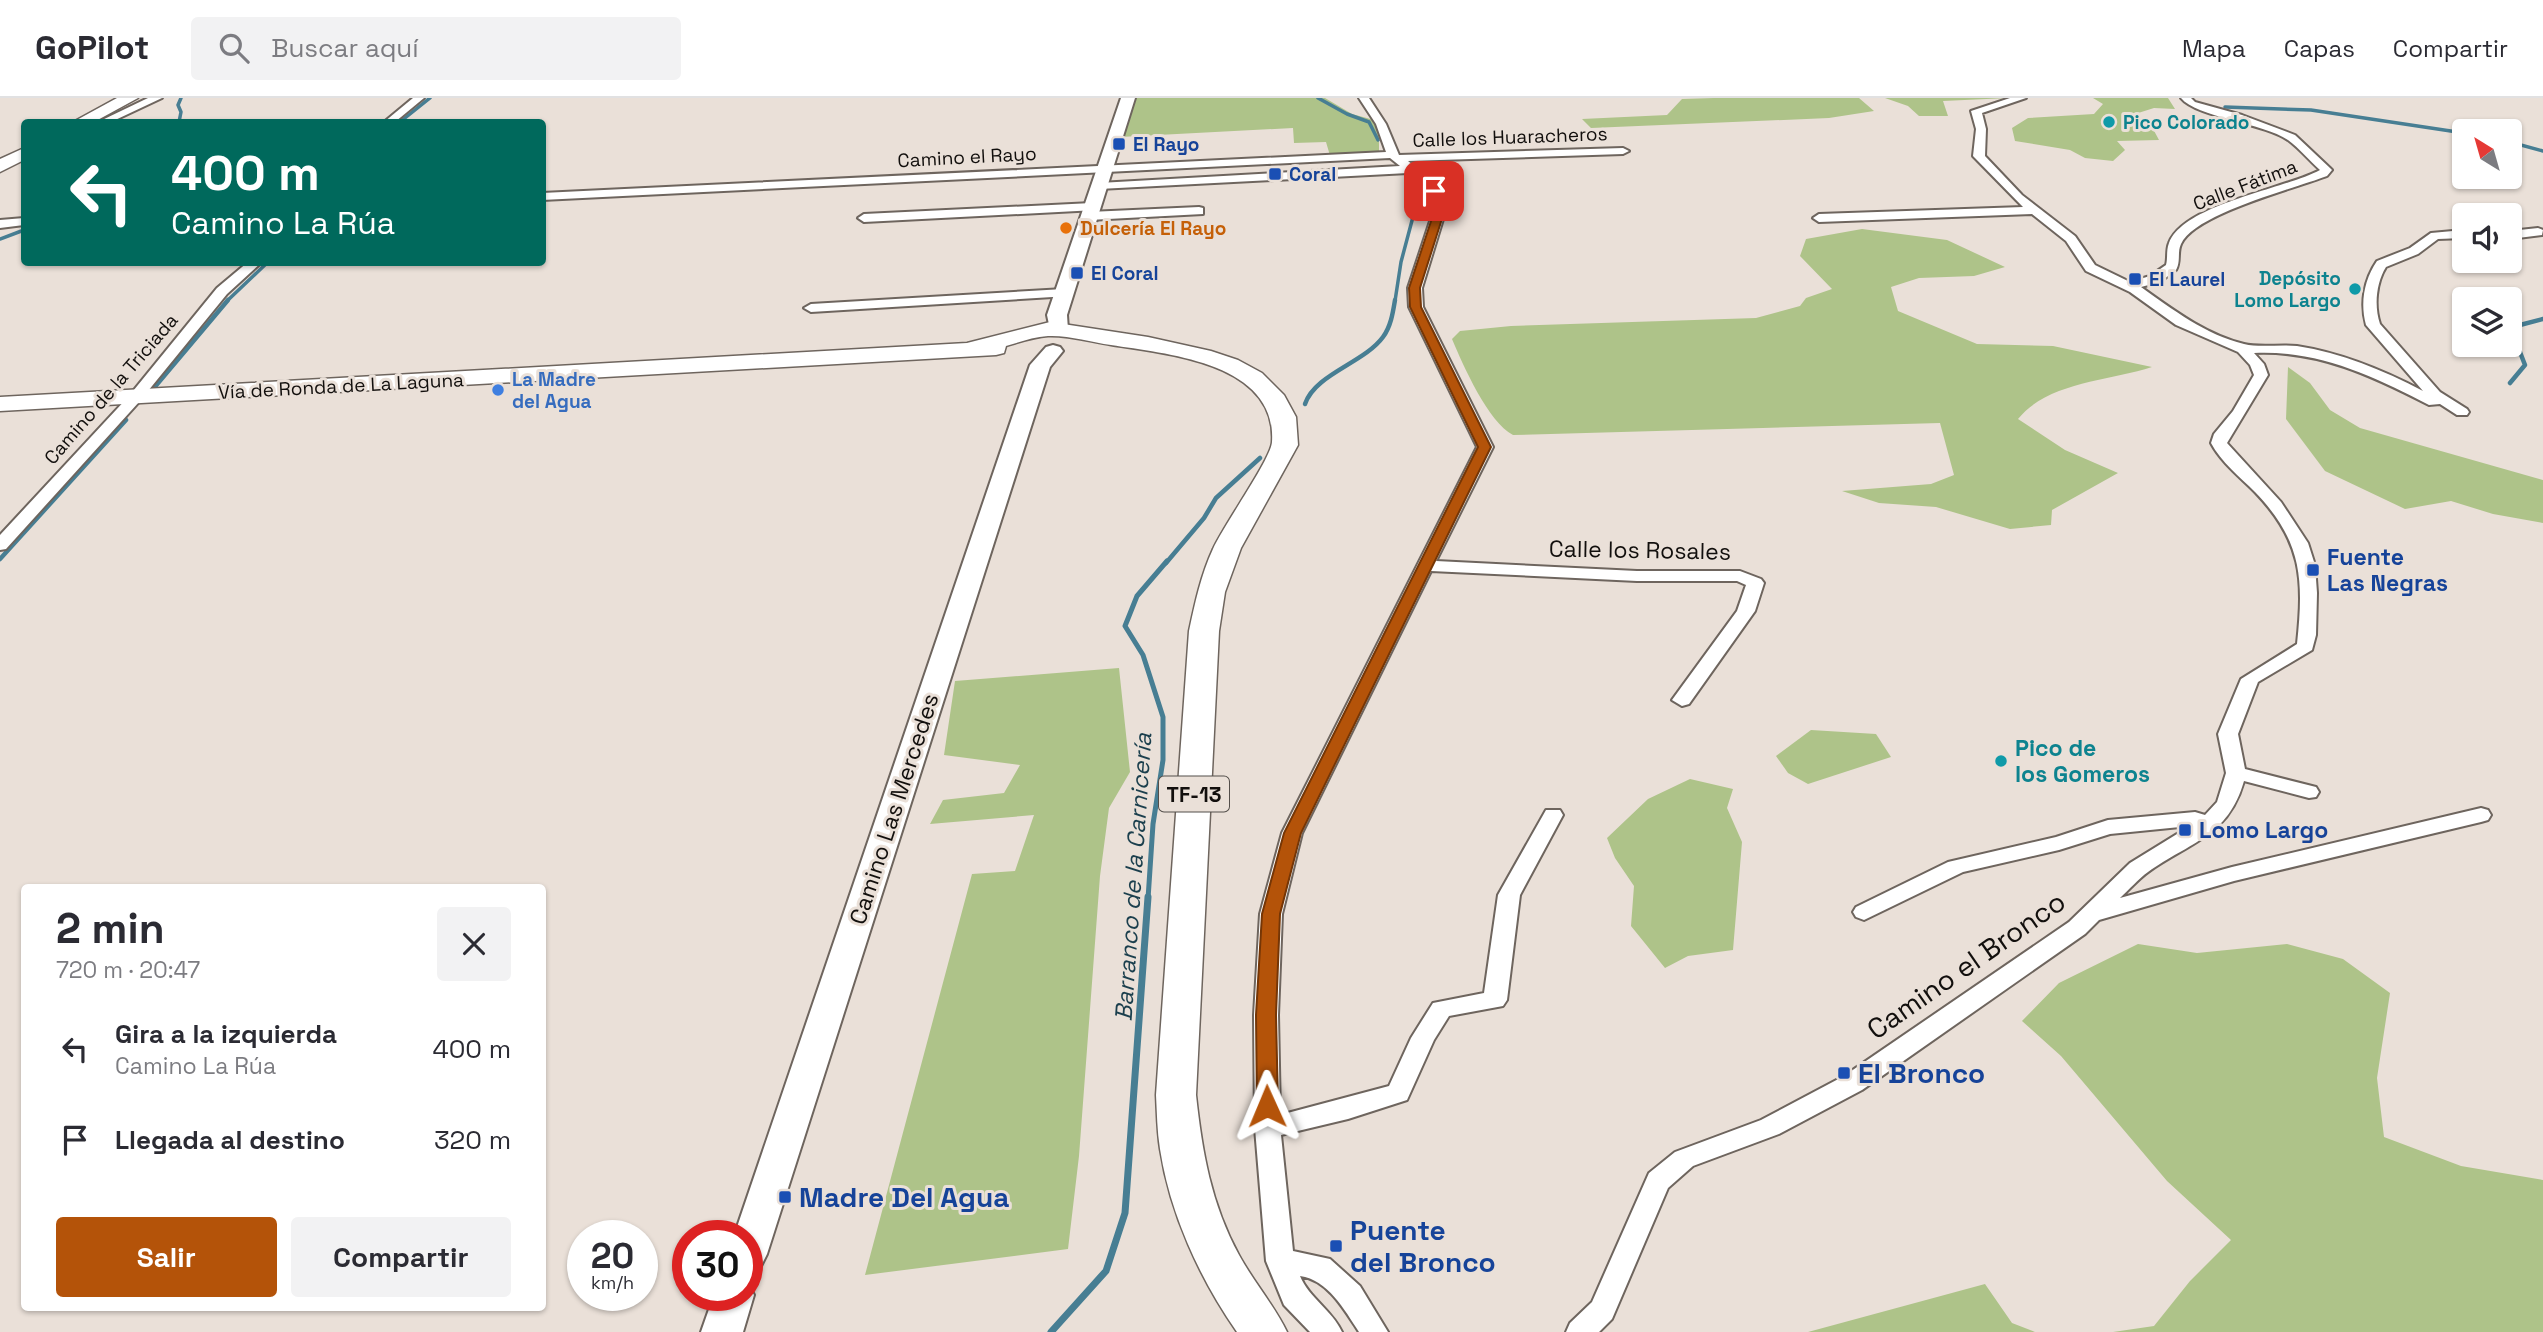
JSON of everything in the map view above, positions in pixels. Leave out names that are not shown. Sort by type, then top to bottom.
[{"type":"main road","points":[[88,119],[130,98]]},
{"type":"main road","name":"Camino Las Mercedes","points":[[758,1220],[1045,340],[1064,293],[1128,98]]},
{"type":"main road","points":[[0,166],[21,155]]},
{"type":"main road","name":"Vía de Ronda de La Laguna","points":[[0,404],[134,399],[974,348],[1045,340],[1124,340],[1175,348],[1230,365],[1253,378],[1270,393],[1282,411],[1287,431],[1280,457],[1227,548],[1211,592],[1204,631],[1176,1096],[1181,1151],[1199,1216],[1220,1262],[1264,1332]]},
{"type":"main road","points":[[722,1332],[729,1311]]},
{"type":"street","points":[[110,119],[157,98]]},
{"type":"street","points":[[393,119],[419,98]]},
{"type":"street","points":[[1328,1332],[1294,1296],[1280,1261],[1268,1128],[1266,1015],[1271,914],[1292,833],[1485,447],[1416,307],[1415,288],[1442,203],[1425,180],[1395,156],[1381,124],[1364,98]]},
{"type":"street","points":[[2021,98],[1977,110],[1976,117],[1981,129],[1978,153],[1983,162],[2034,210],[2071,239],[2090,268],[2130,286],[2181,322],[2243,349],[2286,350],[2344,359],[2396,381],[2439,405],[2462,412],[2431,390],[2373,325],[2370,314],[2374,275],[2381,264],[2420,247],[2435,236],[2452,235]]},
{"type":"street","name":"Calle Fátima","points":[[2130,286],[2155,279],[2172,268],[2176,241],[2193,223],[2286,185],[2318,176],[2326,170],[2291,136],[2191,104],[2186,98]]},
{"type":"street","name":"Calle los Huaracheros","points":[[1395,156],[1623,151]]},
{"type":"street","name":"Camino el Rayo","points":[[546,197],[1102,177],[1395,156]]},
{"type":"street","points":[[1102,177],[1412,169]]},
{"type":"street","points":[[1819,218],[2034,210]]},
{"type":"street","points":[[864,218],[1199,211]]},
{"type":"street","points":[[0,224],[21,222]]},
{"type":"street","points":[[2522,234],[2538,232]]},
{"type":"street","name":"Camino de la Triciada","points":[[0,545],[134,399],[222,292],[251,266]]},
{"type":"street","points":[[811,308],[1064,293]]},
{"type":"street","points":[[1864,912],[1956,867],[2015,850],[2059,843],[2108,827],[2195,819],[2209,824],[2227,804],[2236,773],[2228,734],[2250,679],[2306,646],[2308,624],[2304,554],[2300,541],[2278,509],[2220,447],[2222,434],[2260,379],[2257,364],[2243,349]]},
{"type":"street","name":"Calle los Rosales","points":[[1425,566],[1637,576],[1740,576],[1755,583],[1746,611],[1682,700]]},
{"type":"street","points":[[2236,773],[2309,792]]},
{"type":"street","points":[[1268,1128],[1348,1109],[1398,1093],[1423,1038],[1441,1009],[1495,1000],[1509,895],[1553,815]]},
{"type":"street","points":[[2092,914],[2232,874],[2481,815]]},
{"type":"street","name":"Camino el Bronco","points":[[1580,1332],[1602,1310],[1658,1181],[1684,1158],[1770,1126],[1853,1083],[2077,928],[2138,868],[2209,824]]},
{"type":"street","points":[[1280,1261],[1320,1267],[1350,1294],[1374,1332]]},
{"type":"green space","points":[[1132,98],[1325,98],[1352,114],[1374,120],[1379,125],[1379,157],[1331,159],[1326,142],[1294,143],[1293,128],[1120,137]]},
{"type":"green space","points":[[1859,98],[1874,111],[1829,118],[1591,128],[1582,119],[1667,115],[1682,99]]},
{"type":"green space","points":[[1885,98],[2008,98],[1943,101],[1948,116],[1919,116],[1908,106]]},
{"type":"green space","points":[[2093,98],[2168,98],[2175,109],[2154,108],[2135,114],[2152,127],[2159,140],[2117,141],[2125,150],[2113,161],[2085,158],[2070,150],[2015,141],[2012,128],[2028,118],[2094,114],[2103,104]]},
{"type":"green space","points":[[1862,229],[1947,240],[2005,267],[1974,276],[1919,278],[1891,287],[1898,311],[1977,344],[2053,346],[2152,367],[2062,390],[2045,397],[2018,419],[2065,450],[2118,473],[2052,510],[2051,525],[2010,529],[1936,507],[1879,503],[1842,491],[1931,484],[1954,475],[1940,423],[1513,435],[1494,418],[1486,406],[1452,339],[1460,331],[1511,326],[1756,318],[1800,306],[1806,298],[1832,289],[1800,256],[1806,239]]},
{"type":"green space","points":[[2288,367],[2310,383],[2330,410],[2360,428],[2543,480],[2543,523],[2493,514],[2451,501],[2405,509],[2325,471],[2286,419]]},
{"type":"green space","points":[[1119,668],[1130,772],[1109,808],[1100,876],[1079,1156],[1068,1249],[865,1275],[972,874],[1015,871],[1034,815],[930,824],[943,800],[1004,793],[1020,765],[944,755],[955,681]]},
{"type":"green space","points":[[1811,730],[1876,734],[1891,757],[1808,784],[1788,773],[1776,756]]},
{"type":"green space","points":[[1690,779],[1733,789],[1727,808],[1742,842],[1733,950],[1688,956],[1665,968],[1631,926],[1634,886],[1615,858],[1607,838],[1648,799]]},
{"type":"green space","points":[[2138,944],[2197,953],[2287,944],[2343,959],[2390,993],[2377,1078],[2384,1137],[2461,1166],[2543,1180],[2543,1332],[2113,1332],[2154,1326],[2190,1281],[2231,1240],[2167,1181],[2061,1056],[2022,1021],[2059,983]]},
{"type":"green space","points":[[1985,1284],[2012,1323],[2035,1332],[1808,1332]]},
{"type":"waterway","points":[[180,119],[181,112],[178,105],[181,98]]},
{"type":"waterway","points":[[404,119],[430,98]]},
{"type":"waterway","points":[[1318,98],[1347,114],[1369,122],[1378,140]]},
{"type":"waterway","points":[[2225,107],[2311,110],[2452,131]]},
{"type":"waterway","points":[[2522,145],[2543,151]]},
{"type":"waterway","points":[[1395,301],[1401,262],[1418,198]]},
{"type":"waterway","points":[[0,239],[21,231]]},
{"type":"waterway","points":[[228,300],[264,266]]},
{"type":"waterway","points":[[153,389],[228,300]]},
{"type":"waterway","points":[[1305,404],[1310,394],[1329,376],[1364,354],[1383,337],[1390,324],[1395,300]]},
{"type":"waterway","points":[[2510,383],[2525,365],[2513,334],[2520,325],[2543,319]]},
{"type":"waterway","points":[[0,559],[126,420]]},
{"type":"waterway","name":"Barranco de la Carnicería","points":[[1166,563],[1204,518],[1216,498],[1260,458]]},
{"type":"waterway","name":"Barranco de la Carnicería","points":[[1148,899],[1153,824],[1163,760],[1163,717],[1143,655],[1125,626],[1137,596],[1167,561]]},
{"type":"waterway","name":"Barranco de la Carnicería","points":[[1051,1332],[1106,1271],[1125,1213],[1148,897]]},
{"type":"place","name":"Pico Colorado","points":[[2109,122]]},
{"type":"place","name":"El Rayo","points":[[1119,144]]},
{"type":"place","name":"Coral","points":[[1275,174]]},
{"type":"place","name":"Dulcería El Rayo","points":[[1066,228]]},
{"type":"place","name":"El Coral","points":[[1077,273]]},
{"type":"place","name":"El Laurel","points":[[2135,279]]},
{"type":"place","name":"Depósito Lomo Largo","points":[[2355,289]]},
{"type":"place","name":"La Madre del Agua","points":[[498,390]]},
{"type":"place","name":"Fuente Las Negras","points":[[2313,570]]},
{"type":"place","name":"Pico de los Gomeros","points":[[2001,761]]},
{"type":"place","name":"Lomo Largo","points":[[2185,830]]},
{"type":"place","name":"El Bronco","points":[[1844,1073]]},
{"type":"place","name":"Madre Del Agua","points":[[785,1197]]},
{"type":"place","name":"Puente del Bronco","points":[[1336,1246]]},
{"type":"route","points":[[1267,1106],[1266,1015],[1271,914],[1292,833],[1485,447],[1416,307],[1415,288],[1442,203],[1434,191]]}]
